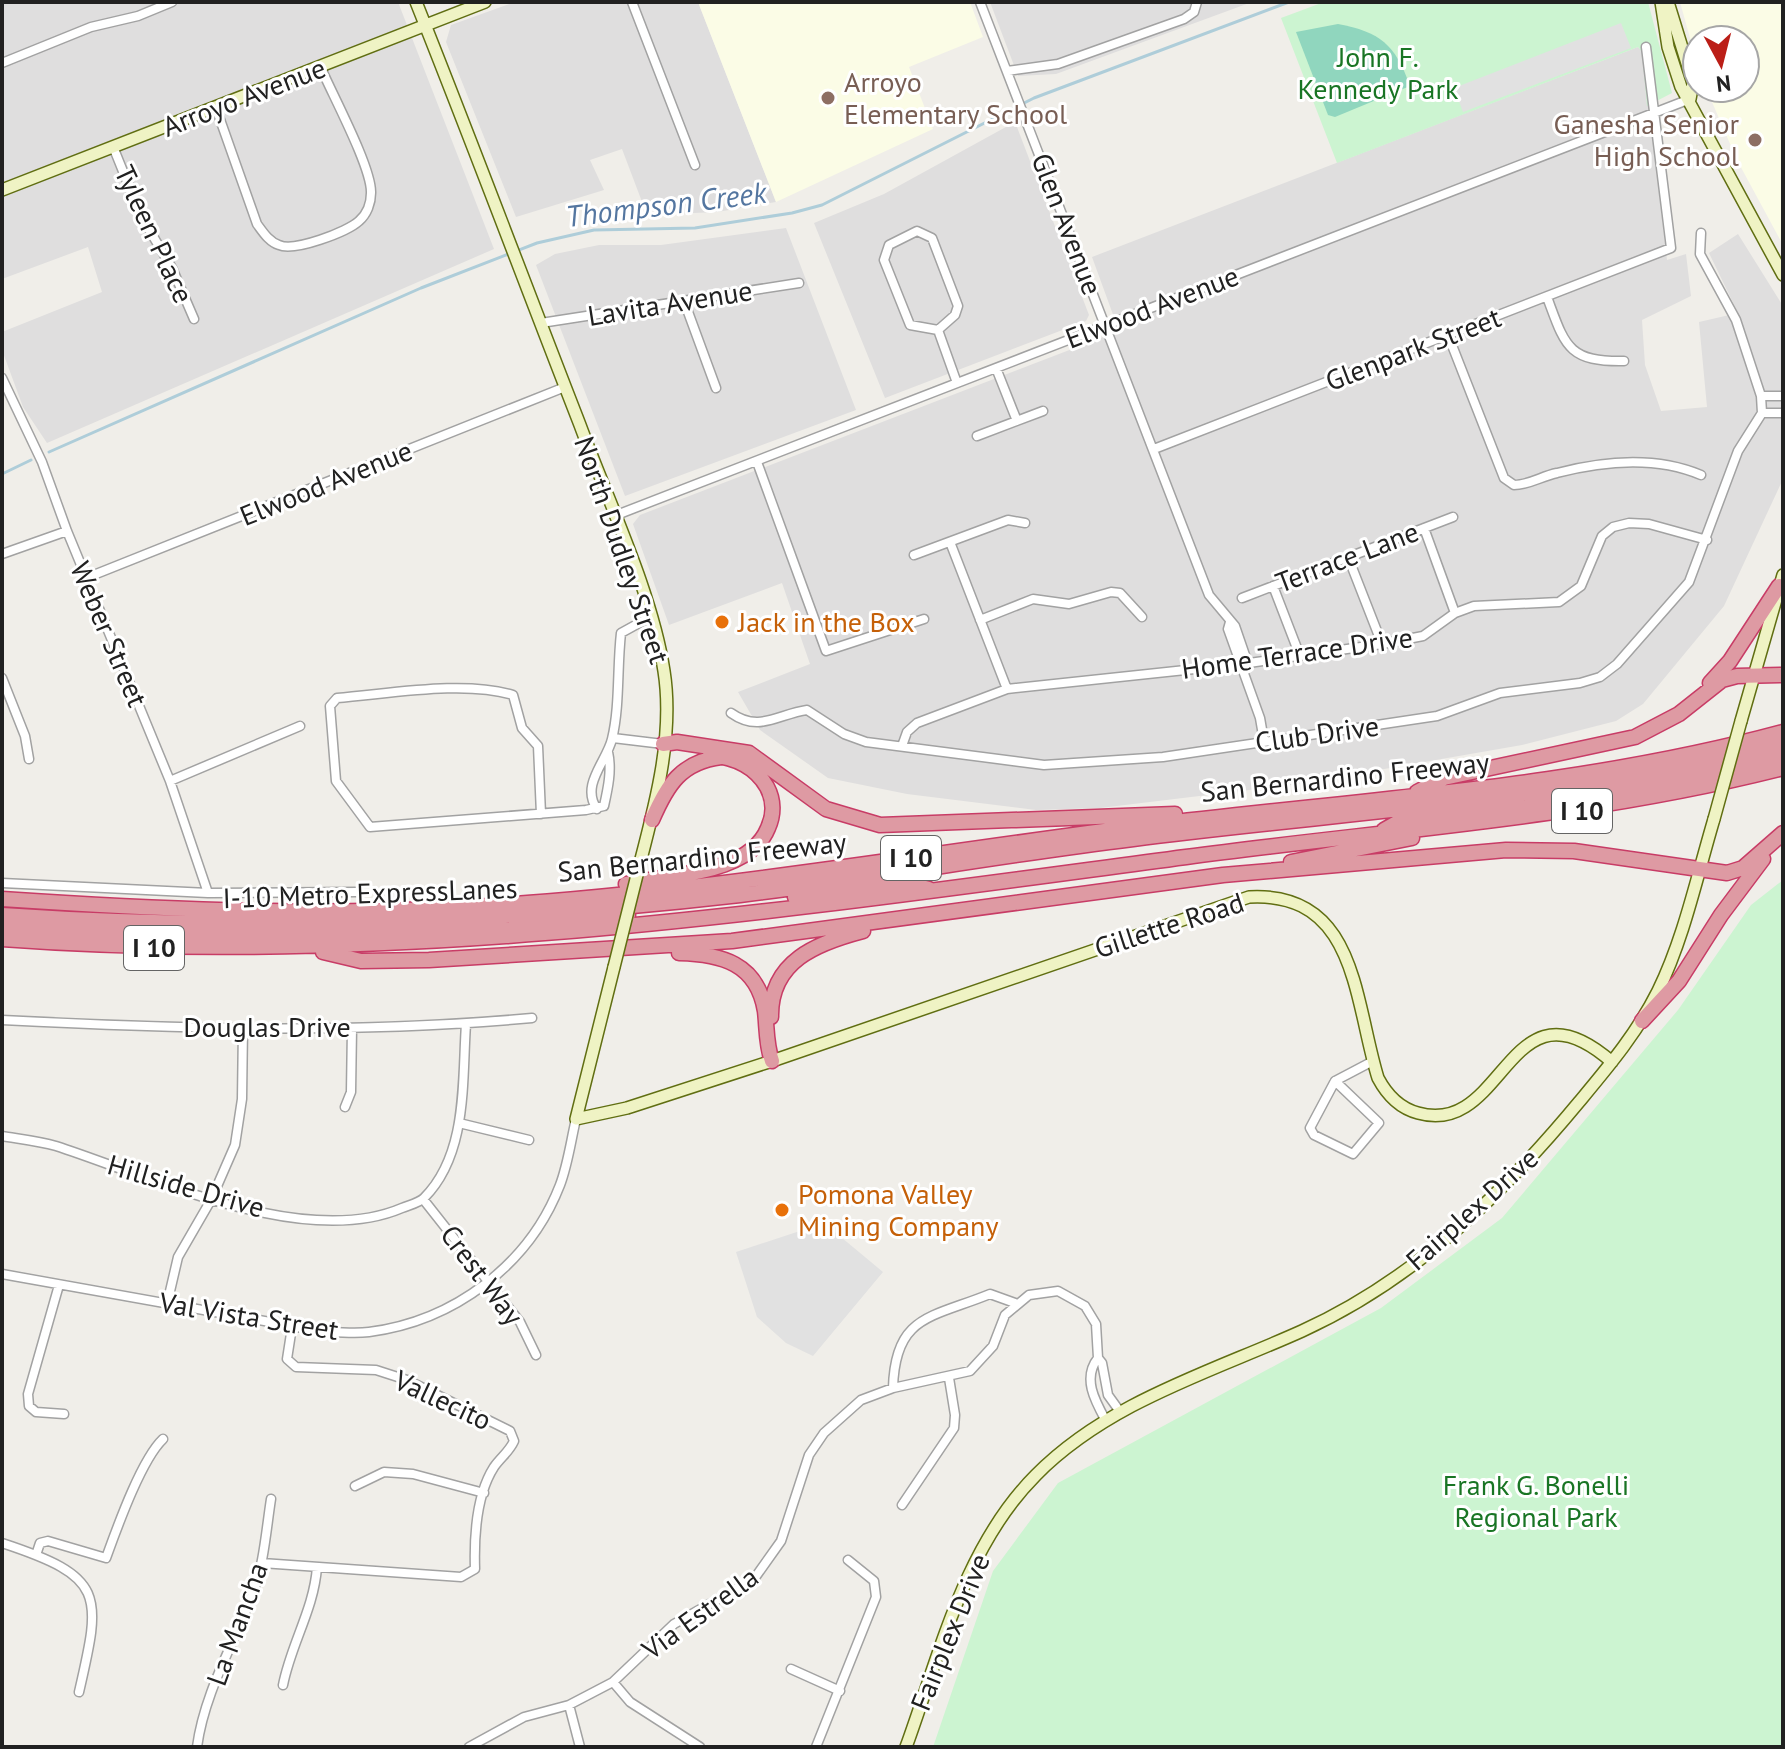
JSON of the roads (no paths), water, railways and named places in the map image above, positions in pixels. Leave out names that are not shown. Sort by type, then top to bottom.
[{"type":"highway","points":[[1703,694],[1730,661],[1781,580]]},
{"type":"highway","points":[[1410,796],[1444,778],[1635,737],[1679,714],[1722,680],[1783,675]]},
{"type":"highway","name":"San Bernardino Freeway","points":[[2,899],[194,911],[320,911],[454,908],[720,885],[1271,810],[1621,769],[1783,732]]},
{"type":"highway","points":[[663,744],[677,742],[749,753],[826,809],[880,825],[1271,810]]},
{"type":"highway","points":[[551,900],[728,864],[755,849],[770,824],[771,796],[756,772],[725,756],[675,751],[663,744]]},
{"type":"highway","name":"I-10 Metro ExpressLanes","points":[[2,915],[193,924],[308,924],[509,915],[667,902],[1142,837],[1570,789],[1678,769],[1783,744]]},
{"type":"highway","points":[[652,820],[674,777],[703,760],[725,756]]},
{"type":"highway","points":[[1377,834],[1400,821],[1638,789],[1783,756]]},
{"type":"highway","name":"I 10","points":[[2,939],[161,948],[306,948],[550,934],[937,892],[1377,834],[1507,820],[1637,801],[1783,768]]},
{"type":"highway","points":[[1223,875],[1507,820]]},
{"type":"highway","points":[[306,948],[361,961],[599,951],[745,939],[1223,875],[1529,849],[1574,851],[1736,872],[1783,834]]},
{"type":"highway","points":[[1642,1021],[1679,981],[1721,915],[1783,834]]},
{"type":"highway","name":"I-10 Metro ExpressLanes","points":[[2,927],[208,936],[356,934],[598,918],[906,883],[937,892]]},
{"type":"highway","points":[[772,1061],[771,1006],[779,980],[796,958],[825,941],[923,915]]},
{"type":"highway","points":[[599,951],[708,954],[735,962],[754,979],[759,992],[772,1061]]},
{"type":"street","points":[[2,63],[91,27],[138,16],[172,2]]},
{"type":"street","name":"North Dudley Street","points":[[416,2],[614,516],[650,617],[664,673],[663,744],[652,820],[576,1119]]},
{"type":"street","name":"Arroyo Avenue","points":[[2,190],[114,149],[485,2]]},
{"type":"street","points":[[632,2],[695,165]]},
{"type":"street","name":"Glen Avenue","points":[[980,2],[1209,595],[1230,622],[1228,629],[1246,658],[1242,664],[1260,718],[1264,741]]},
{"type":"street","points":[[1007,71],[1058,64],[1184,19],[1194,12],[1197,2]]},
{"type":"street","points":[[1661,2],[1668,47],[1681,87]]},
{"type":"street","points":[[1668,2],[1681,44]]},
{"type":"street","points":[[1646,47],[1654,114]]},
{"type":"street","points":[[216,108],[257,224],[268,239],[280,246],[303,245],[347,228],[368,209],[369,181],[321,68]]},
{"type":"street","name":"Elwood Avenue","points":[[614,516],[1681,103]]},
{"type":"street","points":[[1692,104],[1733,186],[1783,273]]},
{"type":"street","name":"Glenpark Street","points":[[1154,449],[1671,248],[1654,114]]},
{"type":"street","name":"Tyleen Place","points":[[114,149],[141,216],[172,268],[194,319]]},
{"type":"street","points":[[917,231],[932,238],[958,306],[955,315],[938,330],[910,325],[884,260],[889,245],[917,231]]},
{"type":"street","points":[[1701,233],[1700,254],[1736,320],[1761,396],[1762,413],[1783,413]]},
{"type":"street","name":"Lavita Avenue","points":[[541,323],[799,283]]},
{"type":"street","points":[[1547,297],[1564,340],[1573,352],[1585,359],[1624,361]]},
{"type":"street","points":[[684,301],[716,388]]},
{"type":"street","points":[[938,330],[957,383]]},
{"type":"street","points":[[1448,335],[1504,478],[1514,485],[1581,467],[1630,462],[1679,466],[1701,475]]},
{"type":"street","points":[[996,368],[1017,421]]},
{"type":"street","name":"Weber Street","points":[[2,378],[42,462],[67,531],[170,781],[208,893]]},
{"type":"street","name":"Elwood Avenue","points":[[86,578],[565,387]]},
{"type":"street","points":[[1761,396],[1783,396]]},
{"type":"street","points":[[2,407],[12,403]]},
{"type":"street","points":[[977,436],[1043,411]]},
{"type":"street","name":"Club Drive","points":[[731,713],[752,723],[766,723],[807,710],[854,739],[1044,765],[1163,757],[1437,716],[1500,693],[1580,683],[1600,677],[1617,664],[1689,582],[1738,451],[1762,413]]},
{"type":"street","points":[[757,462],[826,651],[924,619]]},
{"type":"street","name":"Terrace Lane","points":[[1242,598],[1453,517]]},
{"type":"street","points":[[914,555],[1008,520],[1025,523]]},
{"type":"street","name":"Home Terrace Drive","points":[[902,746],[907,732],[917,723],[1007,689],[1242,664],[1382,644],[1423,636],[1455,613],[1489,604],[1543,606],[1572,595],[1581,586],[1597,543],[1613,527],[1629,523],[1649,524],[1707,540]]},
{"type":"street","points":[[1424,528],[1455,613]]},
{"type":"street","points":[[2,554],[67,531]]},
{"type":"street","points":[[950,542],[1007,689]]},
{"type":"street","points":[[1348,557],[1382,644]]},
{"type":"street","name":"Fairplex Drive","points":[[906,1747],[959,1598],[990,1535],[1035,1475],[1106,1421],[1306,1329],[1410,1267],[1500,1191],[1612,1062],[1642,1021],[1672,958],[1781,580]]},
{"type":"street","points":[[1273,586],[1300,656]]},
{"type":"street","points":[[980,620],[1033,599],[1069,604],[1111,592],[1120,593],[1142,617]]},
{"type":"street","points":[[1771,616],[1783,611]]},
{"type":"street","points":[[597,809],[593,803],[594,777],[613,738],[621,633],[650,617]]},
{"type":"street","points":[[2,678],[25,736],[29,759]]},
{"type":"street","points":[[541,814],[538,746],[522,728],[513,695],[478,689],[407,693],[337,698],[330,706],[336,781],[370,827],[541,814],[597,809],[604,806],[609,780],[608,752]]},
{"type":"street","points":[[170,781],[300,726]]},
{"type":"street","points":[[613,738],[663,744]]},
{"type":"street","points":[[594,777],[609,780]]},
{"type":"street","points":[[2,883],[208,893],[358,892]]},
{"type":"street","name":"Gillette Road","points":[[576,1119],[627,1108],[772,1061],[1229,902],[1270,896],[1289,899],[1312,910],[1330,926],[1341,943],[1373,1061],[1385,1091],[1410,1111],[1440,1115],[1467,1107],[1519,1049],[1538,1038],[1563,1035],[1580,1038],[1612,1062]]},
{"type":"street","name":"Douglas Drive","points":[[2,1020],[352,1028],[532,1018]]},
{"type":"street","points":[[423,1199],[446,1163],[459,1123],[466,1024]]},
{"type":"street","points":[[167,1304],[178,1257],[211,1200],[235,1145],[242,1099],[243,1027]]},
{"type":"street","points":[[345,1107],[351,1092],[352,1028]]},
{"type":"street","points":[[1335,1081],[1379,1123],[1353,1154],[1314,1135],[1310,1128],[1335,1081],[1356,1067],[1373,1061]]},
{"type":"street","name":"Val Vista Street","points":[[2,1274],[292,1327],[367,1333],[396,1326],[452,1307],[490,1282],[517,1254],[542,1221],[560,1185],[576,1119]]},
{"type":"street","points":[[459,1123],[529,1140]]},
{"type":"street","name":"Hillside Drive","points":[[2,1136],[52,1145],[211,1200],[333,1223],[380,1217],[423,1199]]},
{"type":"street","name":"Crest Way","points":[[423,1199],[520,1322],[536,1355]]},
{"type":"street","points":[[59,1285],[28,1394],[29,1406],[36,1412],[64,1414]]},
{"type":"street","points":[[893,1388],[894,1364],[903,1336],[916,1325],[990,1294],[1015,1303],[1049,1291],[1077,1299],[1096,1324],[1098,1358],[1105,1383],[1121,1413]]},
{"type":"street","name":"Via Estrella","points":[[469,1747],[524,1717],[569,1705],[613,1682],[674,1624],[754,1579],[781,1541],[809,1455],[824,1433],[861,1400],[893,1388],[970,1371],[983,1361],[993,1346],[1005,1315],[1015,1303]]},
{"type":"street","name":"Vallecito","points":[[262,1563],[461,1577],[475,1569],[474,1534],[484,1493],[494,1468],[514,1441],[510,1431],[407,1380],[376,1370],[296,1367],[287,1359],[292,1327]]},
{"type":"street","points":[[1098,1358],[1090,1374],[1091,1386],[1106,1421]]},
{"type":"street","points":[[902,1505],[954,1428],[949,1378]]},
{"type":"street","points":[[1091,1386],[1105,1383]]},
{"type":"street","points":[[36,1555],[40,1543],[48,1541],[106,1558],[125,1505],[154,1447],[163,1439]]},
{"type":"street","points":[[355,1486],[384,1472],[413,1474],[484,1493]]},
{"type":"street","name":"La Mancha","points":[[197,1747],[210,1697],[262,1563],[271,1499]]},
{"type":"street","points":[[2,1543],[36,1555],[78,1577],[93,1606],[93,1632],[79,1692]]},
{"type":"street","points":[[828,1747],[817,1745],[876,1597],[874,1581],[848,1560]]},
{"type":"street","points":[[283,1685],[287,1664],[316,1591],[317,1567]]},
{"type":"street","points":[[791,1669],[840,1691]]},
{"type":"street","points":[[613,1682],[630,1702],[700,1747]]},
{"type":"street","points":[[569,1705],[580,1747]]},
{"type":"waterway","name":"Thompson Creek","points":[[49,452],[421,288],[537,243],[594,230],[695,228],[792,213],[822,205],[1034,98],[1289,2]]},
{"type":"waterway","name":"Thompson Creek","points":[[2,474],[31,460]]},
{"type":"place","name":"Arroyo Elementary School","points":[[828,98]]},
{"type":"place","name":"Ganesha Senior High School","points":[[1755,140]]},
{"type":"place","name":"Jack in the Box","points":[[722,622]]},
{"type":"place","name":"Pomona Valley Mining Company","points":[[782,1210]]},
{"type":"park label","name":"John F. Kennedy Park","points":[[1378,73]]},
{"type":"park label","name":"Frank G. Bonelli Regional Park","points":[[1536,1501]]}]
